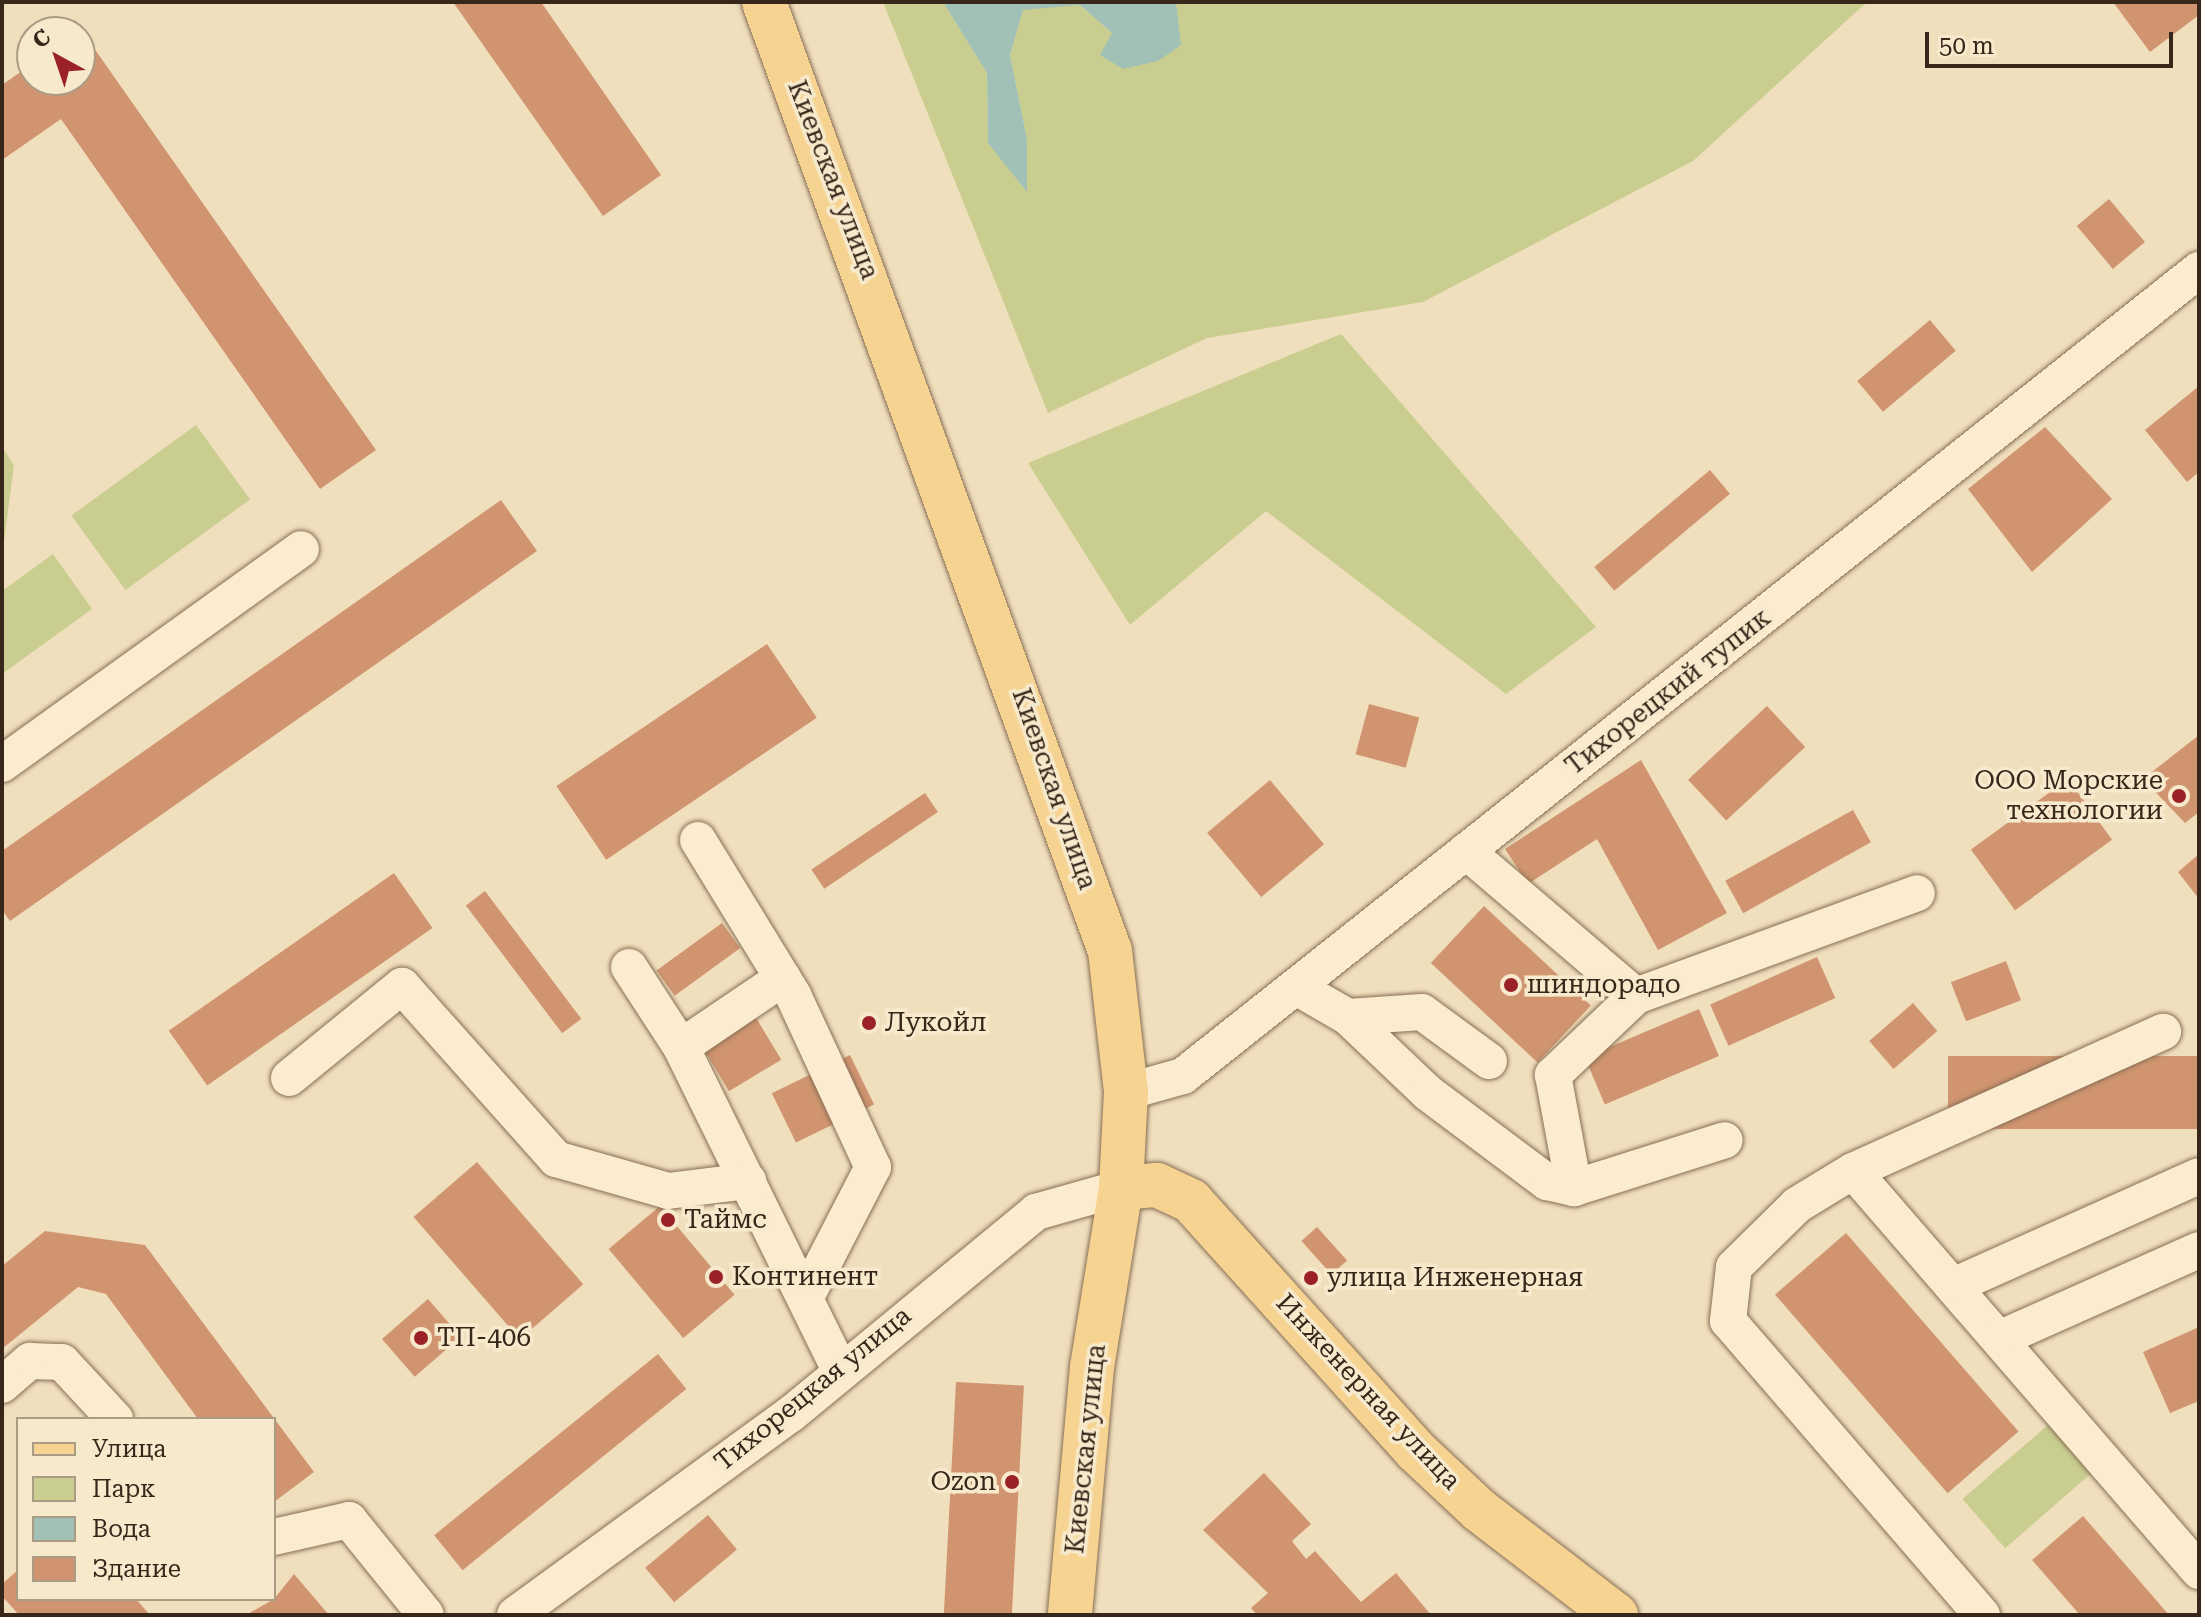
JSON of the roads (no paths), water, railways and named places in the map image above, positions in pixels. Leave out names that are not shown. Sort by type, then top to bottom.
[{"type":"main road","name":"Киевская улица","points":[[764,2],[1076,845],[1110,951],[1126,1092],[1121,1188],[1092,1367],[1070,1615]]},
{"type":"main road","name":"Инженерная улица","points":[[1121,1188],[1157,1185],[1191,1201],[1416,1451],[1479,1510],[1616,1615]]},
{"type":"street","name":"Тихорецкий тупик","points":[[1126,1092],[1183,1076],[2199,270]]},
{"type":"street","points":[[2,764],[301,549]]},
{"type":"street","points":[[698,840],[783,978],[873,1167],[806,1297]]},
{"type":"street","points":[[1466,851],[1636,996]]},
{"type":"street","points":[[1574,1188],[1553,1075],[1636,996],[1917,893]]},
{"type":"street","points":[[629,967],[681,1047],[841,1372]]},
{"type":"street","points":[[681,1047],[783,978]]},
{"type":"street","points":[[289,1078],[402,986],[556,1159],[668,1191],[748,1181]]},
{"type":"street","points":[[1296,987],[1348,1017],[1428,1093],[1547,1182],[1574,1188],[1725,1140]]},
{"type":"street","points":[[1348,1017],[1422,1012],[1489,1061]]},
{"type":"street","points":[[1982,1615],[1728,1321],[1734,1267],[1748,1246],[1853,1171],[2163,1032]]},
{"type":"street","points":[[1853,1171],[2199,1571]]},
{"type":"street","points":[[1953,1286],[2199,1176]]},
{"type":"street","name":"Тихорецкая улица","points":[[515,1615],[841,1372],[1036,1212],[1121,1188]]},
{"type":"street","points":[[1999,1339],[2199,1250]]},
{"type":"street","points":[[2,1385],[30,1361],[62,1362],[113,1417]]},
{"type":"street","points":[[276,1537],[349,1520],[426,1615]]},
{"type":"water","points":[[943,2],[1176,2],[1181,45],[1158,61],[1123,69],[1100,55],[1112,33],[1080,5],[1023,10],[1010,55],[1027,139],[1027,192],[988,143],[987,73]]},
{"type":"place","name":"ООО Морские технологии","points":[[2179,796]]},
{"type":"place","name":"шиндорадо","points":[[1511,985]]},
{"type":"place","name":"Лукойл","points":[[869,1023]]},
{"type":"place","name":"Таймс","points":[[668,1220]]},
{"type":"place","name":"Континент","points":[[716,1277]]},
{"type":"place","name":"улица Инженерная","points":[[1311,1278]]},
{"type":"place","name":"ТП-406","points":[[421,1338]]},
{"type":"place","name":"Ozon","points":[[1012,1482]]}]
